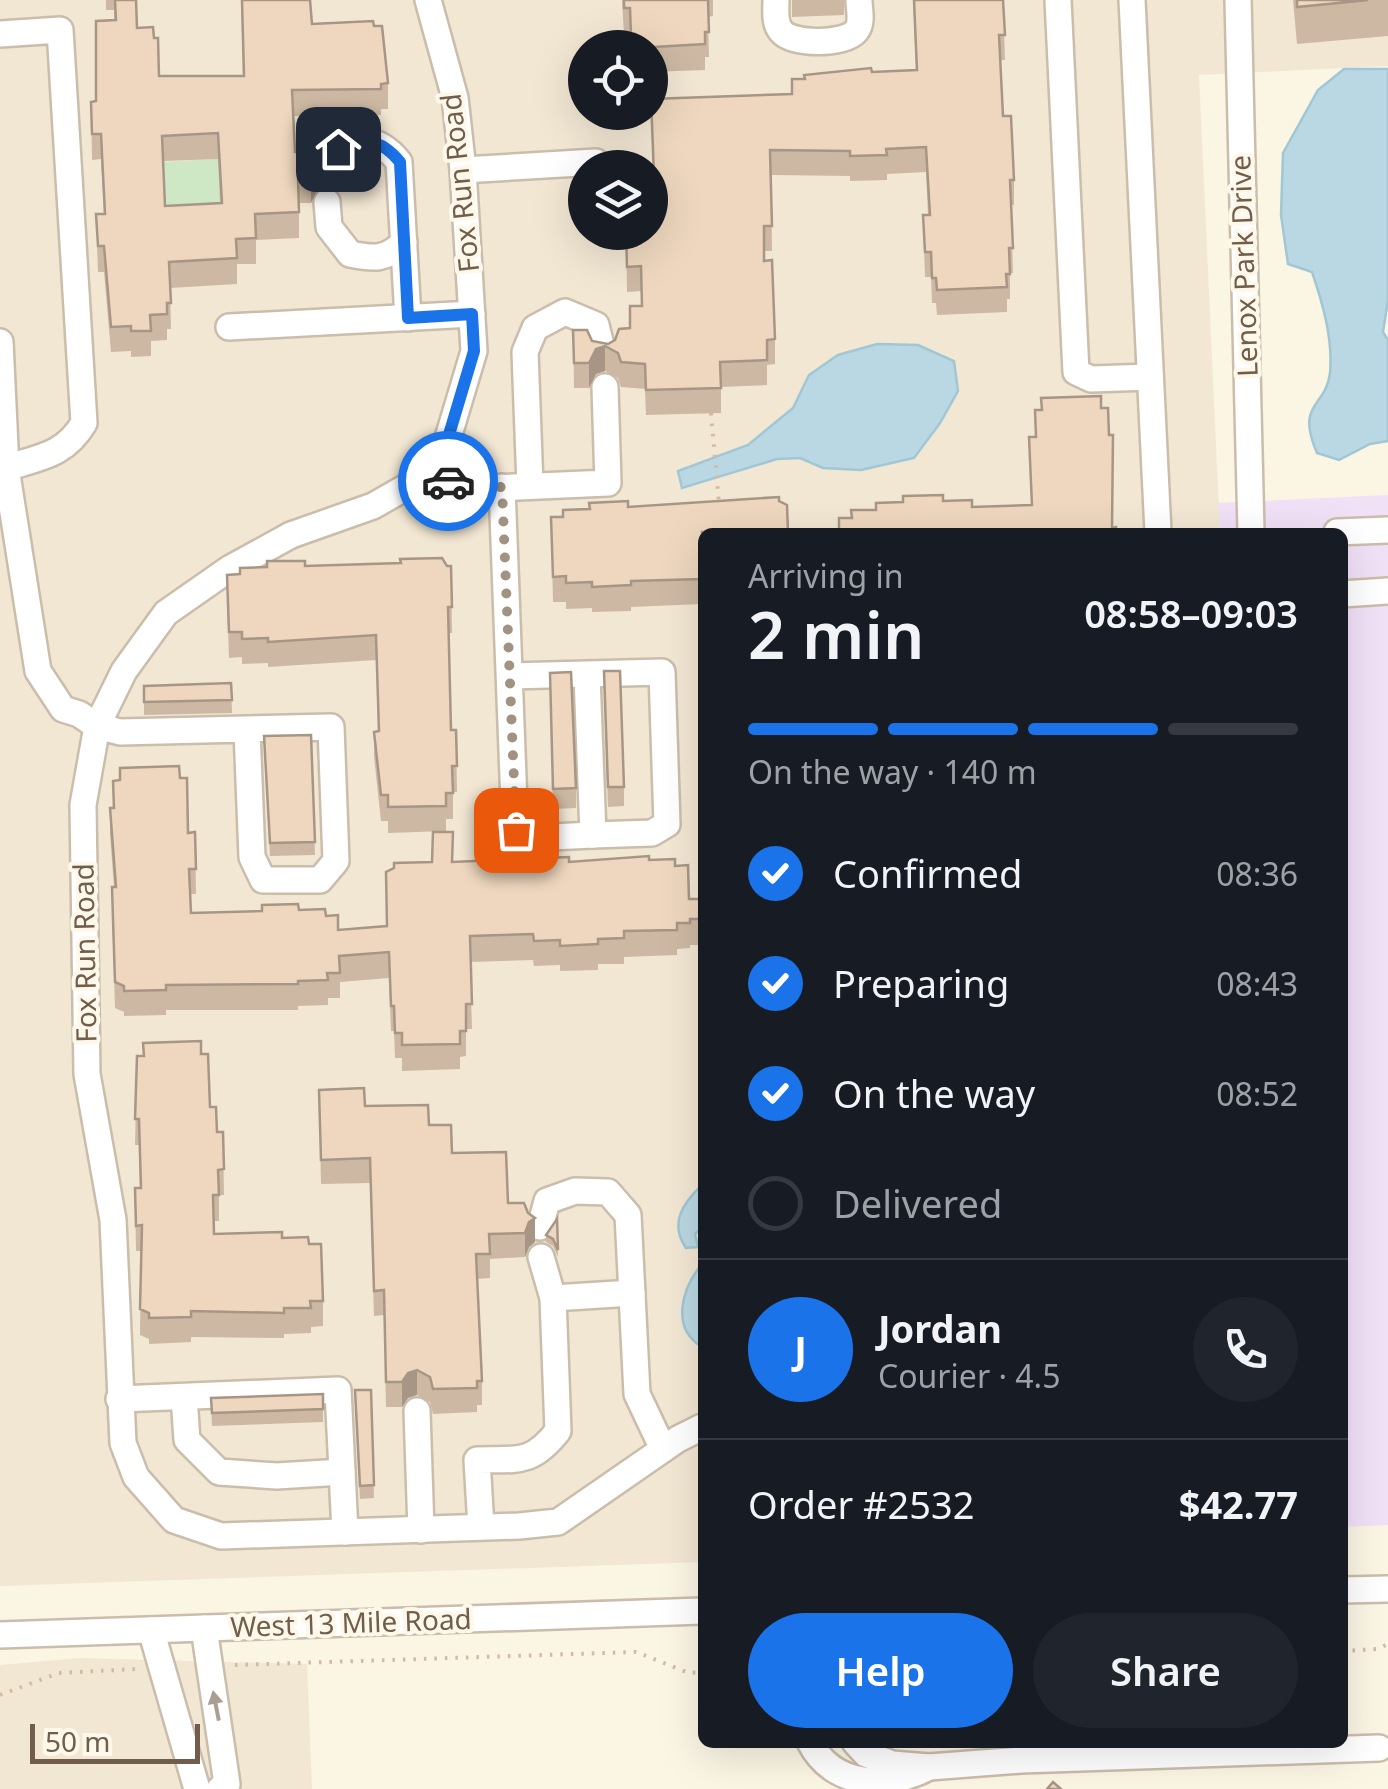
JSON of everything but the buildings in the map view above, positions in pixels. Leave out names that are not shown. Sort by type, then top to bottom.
[{"type":"street","name":"Fox Run Road","points":[[428,0],[455,98],[474,351],[448,438],[429,474],[373,506],[291,535],[229,569],[166,613],[124,671],[97,726],[82,805],[87,1074],[113,1220],[123,1442],[136,1477],[174,1520],[221,1536],[558,1522],[662,1449],[698,1429]]},
{"type":"street","points":[[776,0],[777,24],[783,35],[794,41],[841,40],[854,34],[860,23],[859,0]]},
{"type":"street","points":[[1058,0],[1076,372],[1091,379],[1150,377]]},
{"type":"street","points":[[1132,0],[1158,528]]},
{"type":"street","name":"Lenox Park Drive","points":[[1238,0],[1251,528]]},
{"type":"street","points":[[0,34],[60,30],[84,423],[72,443],[6,468]]},
{"type":"street","points":[[325,176],[327,158],[355,142],[388,147],[400,162],[408,318]]},
{"type":"street","points":[[463,170],[568,164]]},
{"type":"street","points":[[327,202],[329,227],[350,254],[374,259],[392,254],[404,242]]},
{"type":"street","points":[[530,486],[524,352],[535,328],[564,312],[596,325],[604,354]]},
{"type":"street","points":[[229,327],[472,314]]},
{"type":"street","points":[[0,342],[6,468],[38,670],[63,709],[97,726],[120,732],[331,727],[336,861],[320,880],[264,880],[252,857],[246,730]]},
{"type":"street","points":[[429,474],[471,489],[608,483],[605,387]]},
{"type":"street","points":[[502,487],[516,830],[530,838],[652,833],[667,824],[662,672],[510,676]]},
{"type":"street","points":[[1348,532],[1388,530]]},
{"type":"street","points":[[1348,594],[1388,591]]},
{"type":"street","points":[[587,675],[592,835]]},
{"type":"street","points":[[540,1227],[548,1201],[574,1190],[608,1192],[628,1215],[637,1394],[662,1449]]},
{"type":"street","points":[[481,1528],[478,1460],[518,1460],[541,1453],[558,1431],[553,1298],[541,1257]]},
{"type":"street","points":[[553,1298],[632,1293]]},
{"type":"street","points":[[119,1399],[338,1390],[345,1532]]},
{"type":"street","points":[[184,1397],[186,1440],[218,1472],[276,1476],[342,1472]]},
{"type":"street","points":[[417,1411],[420,1530]]},
{"type":"street","points":[[1348,1590],[1388,1589]]},
{"type":"street","name":"West 13 Mile Road","points":[[0,1635],[698,1612]]},
{"type":"street","points":[[204,1628],[224,1787]]},
{"type":"street","points":[[151,1630],[197,1789]]},
{"type":"street","points":[[1348,1746],[1378,1748]]},
{"type":"street","points":[[813,1748],[819,1762],[837,1775],[886,1784],[1291,1748]]},
{"type":"street","points":[[860,1748],[866,1754],[930,1778]]},
{"type":"path","points":[[712,413],[720,510]]},
{"type":"path","points":[[1348,1651],[1377,1649],[1388,1644]]},
{"type":"path","points":[[209,1666],[636,1652],[698,1672]]},
{"type":"path","points":[[0,1695],[60,1673],[163,1669]]},
{"type":"shaded area","points":[[0,0],[1388,0],[1388,66],[1199,75],[1220,528],[698,528],[698,1562],[0,1586]]},
{"type":"shaded area","points":[[1388,495],[1388,1525],[1348,1527],[1348,528],[1220,528],[1218,503]]},
{"type":"shaded area","points":[[80,1658],[307,1664],[312,1789],[0,1789],[0,1665]]},
{"type":"green space","points":[[218,159],[222,228],[165,231],[162,162]]},
{"type":"water","points":[[1344,69],[1388,69],[1388,300],[1383,332],[1388,340],[1388,441],[1370,444],[1339,460],[1317,453],[1311,436],[1310,415],[1330,373],[1329,335],[1312,272],[1288,264],[1281,215],[1283,153],[1318,90]]},
{"type":"water","points":[[877,344],[918,345],[954,361],[958,391],[914,458],[861,470],[823,468],[800,458],[777,459],[682,488],[678,471],[748,445],[793,408],[809,375],[838,355]]},
{"type":"water","points":[[698,1189],[698,1247],[686,1248],[679,1222]]},
{"type":"water","points":[[698,1270],[698,1344],[686,1329],[682,1307]]},
{"type":"way so far","points":[[448,481],[471,489],[502,487],[516,830]]},
{"type":"route","points":[[338,149],[355,142],[371,142],[388,147],[400,162],[408,318],[472,314],[474,351],[448,438],[429,474],[448,481]]}]
